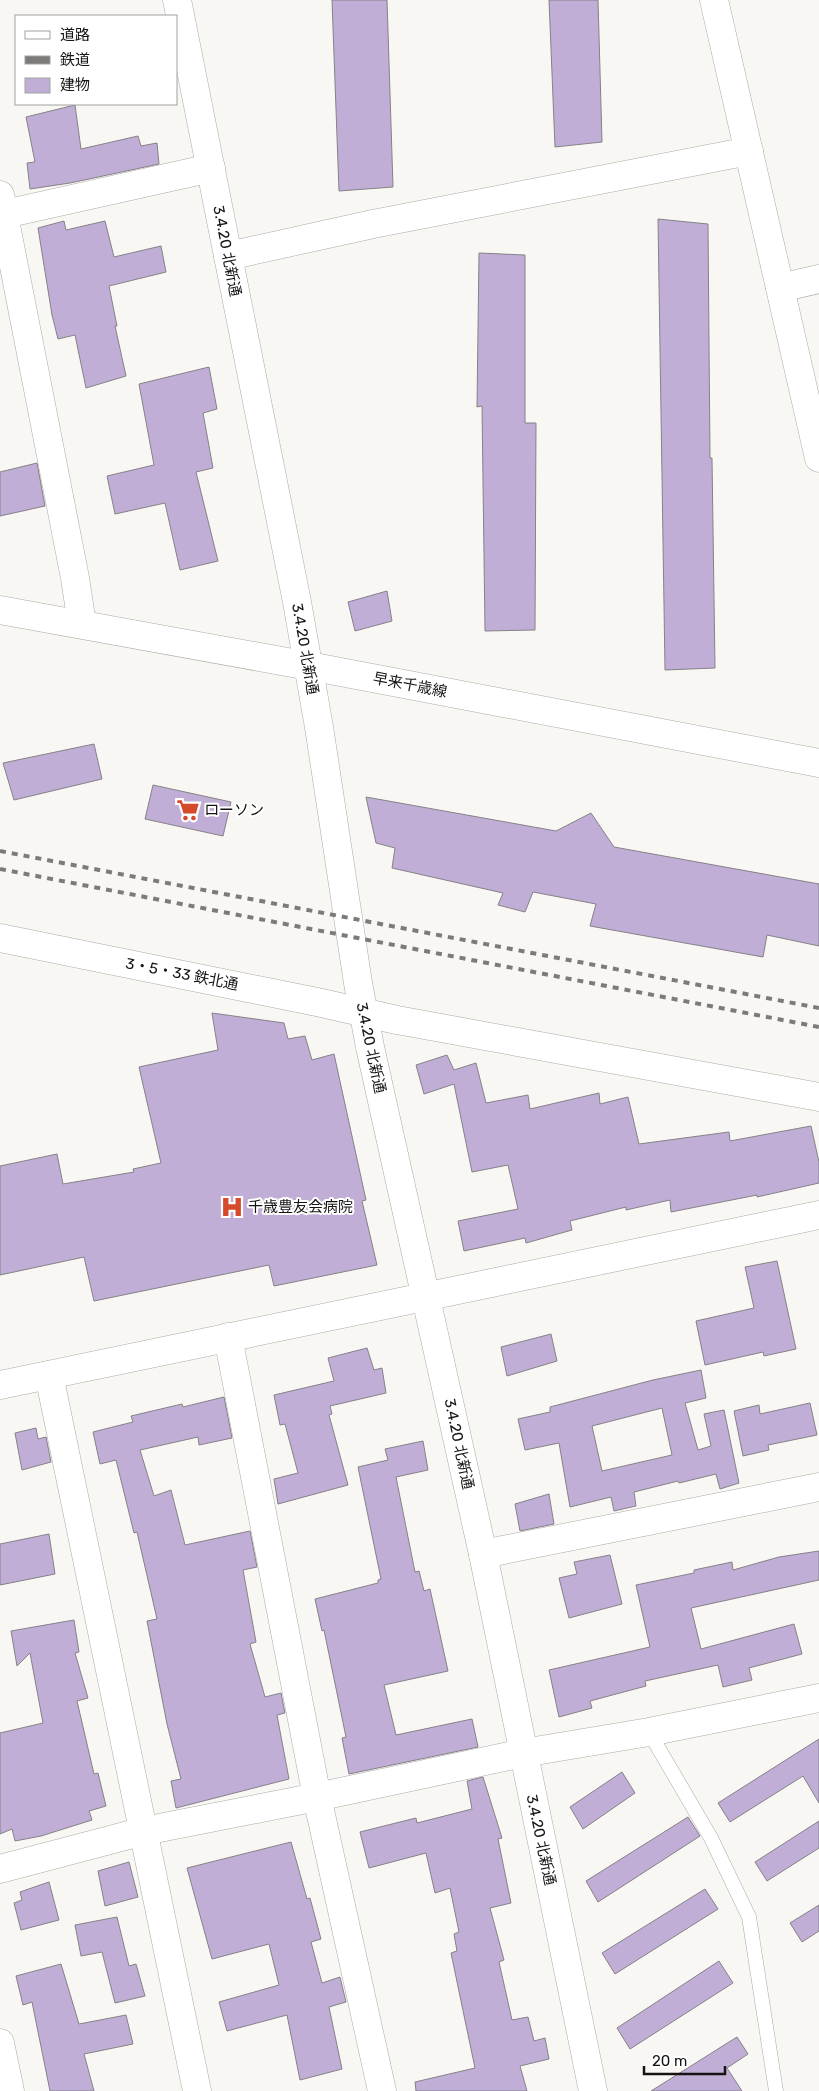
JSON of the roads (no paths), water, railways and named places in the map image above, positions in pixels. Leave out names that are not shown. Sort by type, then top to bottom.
[{"type":"street","name":"3.4.20 北新通","points":[[177,0],[308,666],[358,984],[483,1554],[593,2091]]},
{"type":"street","points":[[714,0],[819,458]]},
{"type":"street","points":[[228,256],[373,224],[749,151]]},
{"type":"street","points":[[82,624],[75,578],[1,208],[211,168]]},
{"type":"street","points":[[780,288],[819,279]]},
{"type":"street","name":"早来千歳線","points":[[0,610],[308,666],[819,763]]},
{"type":"street","name":"3・5・33 鉄北通","points":[[0,938],[364,1011],[397,1020],[819,1097]]},
{"type":"street","points":[[0,1385],[819,1215]]},
{"type":"street","points":[[228,1337],[318,1797],[382,2091]]},
{"type":"street","points":[[49,1375],[198,2091]]},
{"type":"street","points":[[483,1554],[819,1487]]},
{"type":"street","points":[[0,1869],[144,1832],[523,1754],[649,1732],[819,1698]]},
{"type":"street","points":[[0,2043],[10,2091]]},
{"type":"lane","points":[[649,1732],[711,1838],[749,1917],[776,2091]]},
{"type":"railway","points":[[0,851],[819,1008]]},
{"type":"railway","points":[[0,869],[819,1027]]},
{"type":"place","name":"ローソン","points":[[188,810]]},
{"type":"place","name":"千歳豊友会病院","points":[[232,1207]]}]
